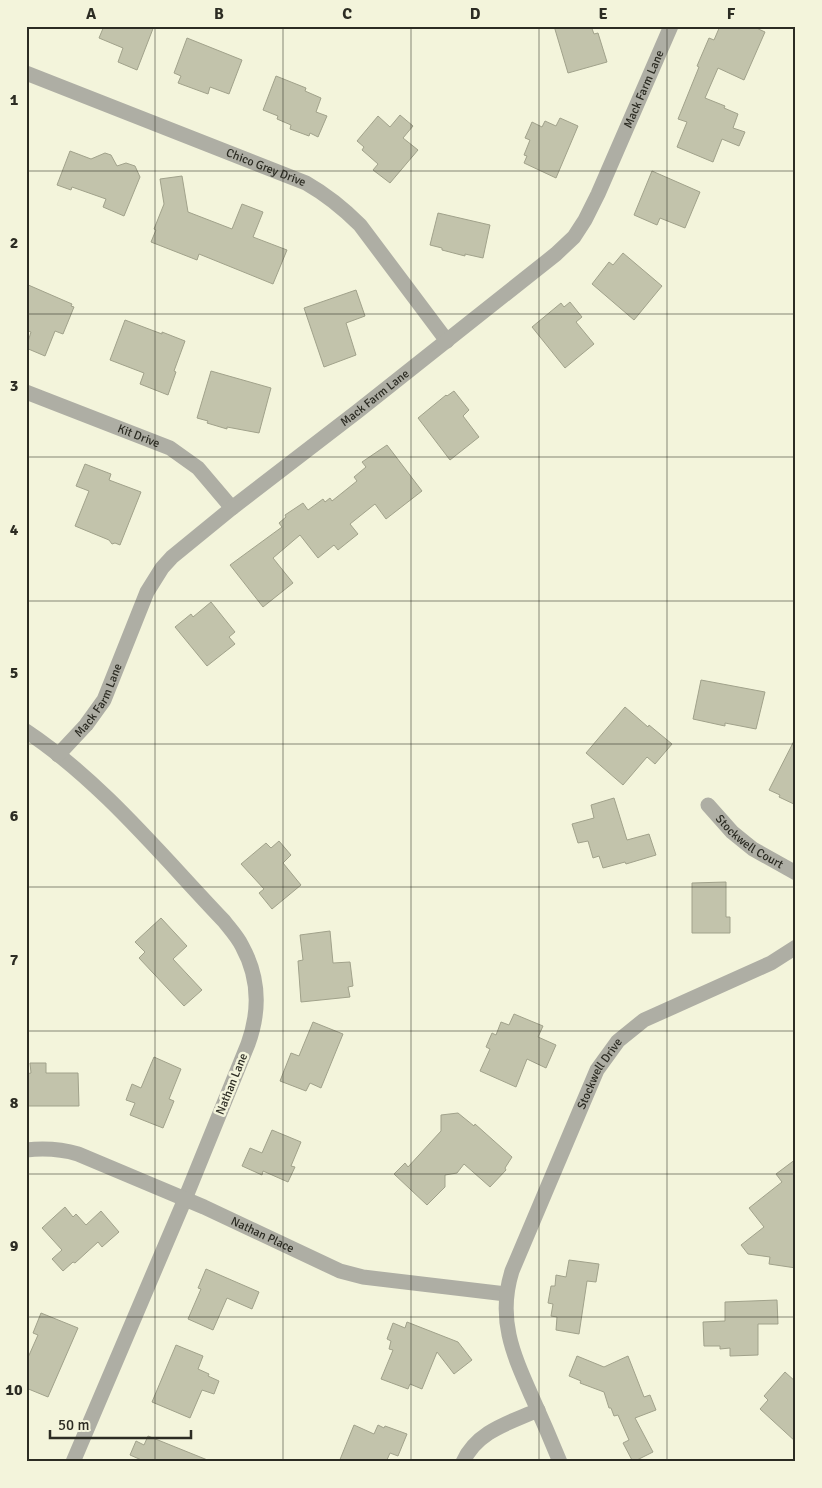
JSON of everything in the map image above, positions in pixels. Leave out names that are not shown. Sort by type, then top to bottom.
[{"type":"street","name":"Mack Farm Lane","points":[[58,755],[86,725],[104,700],[144,597],[162,568],[182,547],[447,341],[556,254],[574,237],[598,194],[671,26]]},
{"type":"street","name":"Chico Grey Drive","points":[[26,73],[306,184],[326,194],[344,208],[360,226],[447,341]]},
{"type":"street","name":"Kit Drive","points":[[26,392],[170,448],[198,468],[232,508]]},
{"type":"street","name":"Nathan Lane","points":[[26,731],[94,783],[224,920],[242,946],[251,965],[257,995],[252,1034],[185,1199],[73,1462]]},
{"type":"street","name":"Stockwell Court","points":[[708,805],[732,832],[753,849],[796,872]]},
{"type":"street","name":"Stockwell Drive","points":[[560,1462],[512,1348],[507,1328],[506,1294],[512,1270],[591,1082],[610,1050],[627,1032],[644,1020],[771,964],[796,947]]},
{"type":"street","name":"Nathan Place","points":[[26,1150],[62,1149],[78,1154],[185,1199],[340,1271],[363,1276],[506,1294]]},
{"type":"street","points":[[463,1462],[479,1438],[494,1429],[538,1410]]},
{"type":"building","points":[[104,26],[154,26],[137,70],[118,62],[123,48],[99,38]]},
{"type":"building","points":[[554,26],[591,26],[594,34],[598,33],[607,62],[568,73]]},
{"type":"building","points":[[720,26],[752,26],[765,32],[744,80],[718,68],[705,98],[725,106],[724,108],[738,114],[733,128],[745,132],[739,146],[722,139],[713,162],[677,147],[687,122],[678,119],[709,38],[714,40]]},
{"type":"building","points":[[187,38],[242,60],[229,94],[210,87],[208,94],[178,83],[181,76],[174,73]]},
{"type":"building","points":[[276,76],[306,88],[305,91],[321,98],[316,112],[327,116],[318,137],[310,133],[309,136],[290,129],[291,125],[277,119],[278,116],[263,110]]},
{"type":"building","points":[[400,115],[413,126],[403,138],[418,150],[390,183],[373,170],[378,164],[362,150],[364,147],[357,141],[378,116],[390,127]]},
{"type":"building","points":[[560,118],[578,126],[556,178],[524,163],[527,156],[524,155],[530,140],[525,138],[532,122],[542,127],[545,121],[556,126]]},
{"type":"building","points":[[70,151],[91,159],[105,153],[111,155],[117,166],[126,163],[135,166],[140,177],[124,216],[103,207],[106,199],[72,187],[71,190],[57,185]]},
{"type":"building","points":[[652,171],[700,192],[685,228],[660,218],[657,225],[634,215]]},
{"type":"building","points":[[182,176],[188,212],[232,229],[242,204],[263,212],[253,237],[287,250],[273,284],[199,254],[197,260],[151,242],[164,204],[160,179]]},
{"type":"building","points":[[438,213],[490,225],[483,258],[465,254],[465,256],[430,245]]},
{"type":"building","points":[[623,253],[662,286],[634,320],[592,284],[609,262],[613,265]]},
{"type":"building","points":[[26,284],[72,304],[71,306],[74,307],[63,334],[55,331],[45,356],[26,348],[31,332],[26,330]]},
{"type":"building","points":[[356,290],[365,316],[346,323],[356,355],[324,367],[304,308]]},
{"type":"building","points":[[570,302],[582,317],[576,322],[594,344],[565,368],[532,327],[561,303],[564,307]]},
{"type":"building","points":[[125,320],[185,341],[168,395],[140,384],[144,373],[110,360]]},
{"type":"building","points":[[211,371],[271,388],[259,433],[227,427],[227,429],[197,418]]},
{"type":"building","points":[[454,391],[469,410],[463,416],[479,437],[450,460],[418,418],[446,395]]},
{"type":"building","points":[[387,445],[422,491],[386,519],[375,504],[350,524],[358,534],[338,550],[334,545],[318,558],[300,535],[273,558],[293,583],[263,607],[230,565],[282,527],[279,523],[286,517],[285,515],[303,503],[308,510],[323,499],[325,502],[330,498],[332,501],[357,481],[354,477],[366,467],[362,462]]},
{"type":"building","points":[[85,464],[111,474],[109,480],[141,492],[120,545],[112,544],[109,540],[75,526],[89,491],[76,486]]},
{"type":"building","points":[[211,602],[235,632],[229,637],[235,644],[207,666],[175,627],[191,614],[193,617]]},
{"type":"building","points":[[701,680],[765,692],[756,729],[725,723],[725,726],[693,719]]},
{"type":"building","points":[[625,707],[672,744],[655,764],[647,757],[623,785],[586,753]]},
{"type":"building","points":[[796,737],[796,805],[769,790]]},
{"type":"building","points":[[614,798],[627,840],[649,834],[656,855],[626,864],[625,862],[603,868],[599,856],[593,858],[588,841],[578,843],[572,824],[594,818],[591,805]]},
{"type":"building","points":[[279,841],[291,855],[283,863],[301,885],[272,909],[259,893],[264,889],[241,864],[266,843],[271,848]]},
{"type":"building","points":[[726,882],[726,917],[730,917],[730,933],[692,933],[692,883]]},
{"type":"building","points":[[161,918],[187,946],[173,959],[202,990],[184,1006],[139,958],[145,952],[135,942]]},
{"type":"building","points":[[330,931],[333,963],[350,962],[353,986],[348,987],[350,997],[301,1002],[298,961],[303,960],[300,935]]},
{"type":"building","points":[[514,1014],[543,1026],[538,1037],[556,1045],[546,1068],[527,1059],[516,1087],[480,1071],[490,1049],[486,1047],[492,1033],[496,1035],[501,1022],[509,1025]]},
{"type":"building","points":[[313,1022],[343,1034],[321,1088],[310,1083],[306,1091],[280,1081],[291,1053],[299,1056]]},
{"type":"building","points":[[154,1057],[181,1069],[169,1099],[174,1101],[163,1128],[130,1115],[135,1103],[126,1100],[132,1084],[141,1088]]},
{"type":"building","points":[[30,1063],[46,1063],[46,1073],[78,1073],[79,1106],[26,1106],[26,1074],[31,1073]]},
{"type":"building","points":[[458,1113],[474,1126],[475,1124],[512,1157],[505,1168],[506,1170],[490,1187],[464,1164],[457,1173],[445,1175],[445,1187],[427,1205],[394,1174],[405,1163],[408,1167],[441,1131],[441,1115]]},
{"type":"building","points":[[272,1130],[301,1142],[291,1166],[295,1167],[288,1182],[263,1171],[262,1175],[242,1166],[250,1148],[262,1153]]},
{"type":"building","points":[[796,1159],[796,1268],[769,1264],[770,1257],[748,1254],[741,1245],[764,1227],[749,1208],[782,1182],[776,1174]]},
{"type":"building","points":[[65,1207],[73,1217],[76,1214],[86,1225],[101,1211],[119,1232],[102,1247],[98,1242],[63,1271],[52,1259],[62,1250],[42,1228]]},
{"type":"building","points":[[569,1260],[599,1264],[596,1282],[587,1281],[579,1334],[556,1330],[557,1317],[551,1316],[553,1304],[548,1303],[551,1286],[555,1286],[556,1275],[566,1277]]},
{"type":"building","points":[[206,1269],[259,1292],[252,1309],[227,1298],[213,1330],[188,1319],[201,1289],[198,1288]]},
{"type":"building","points":[[777,1300],[778,1324],[758,1324],[758,1355],[730,1356],[730,1348],[720,1349],[720,1346],[704,1346],[703,1322],[725,1321],[725,1302]]},
{"type":"building","points":[[41,1313],[78,1328],[48,1397],[26,1388],[26,1362],[38,1335],[33,1333]]},
{"type":"building","points":[[407,1322],[458,1342],[472,1360],[454,1374],[437,1352],[422,1389],[410,1384],[408,1389],[381,1379],[393,1350],[389,1349],[391,1341],[387,1339],[393,1323],[405,1328]]},
{"type":"building","points":[[176,1345],[203,1356],[198,1369],[219,1381],[214,1394],[202,1390],[190,1418],[152,1402]]},
{"type":"building","points":[[577,1356],[604,1367],[628,1356],[644,1397],[650,1395],[656,1410],[635,1418],[653,1452],[633,1462],[623,1443],[629,1440],[618,1415],[614,1416],[611,1408],[609,1408],[604,1392],[580,1383],[581,1381],[569,1376]]},
{"type":"building","points":[[785,1372],[796,1382],[796,1442],[760,1409],[768,1400],[764,1396]]},
{"type":"building","points":[[354,1425],[374,1434],[378,1425],[407,1434],[398,1456],[390,1453],[386,1462],[339,1462]]},
{"type":"building","points":[[148,1436],[210,1462],[146,1462],[130,1455],[136,1441],[144,1445]]}]
